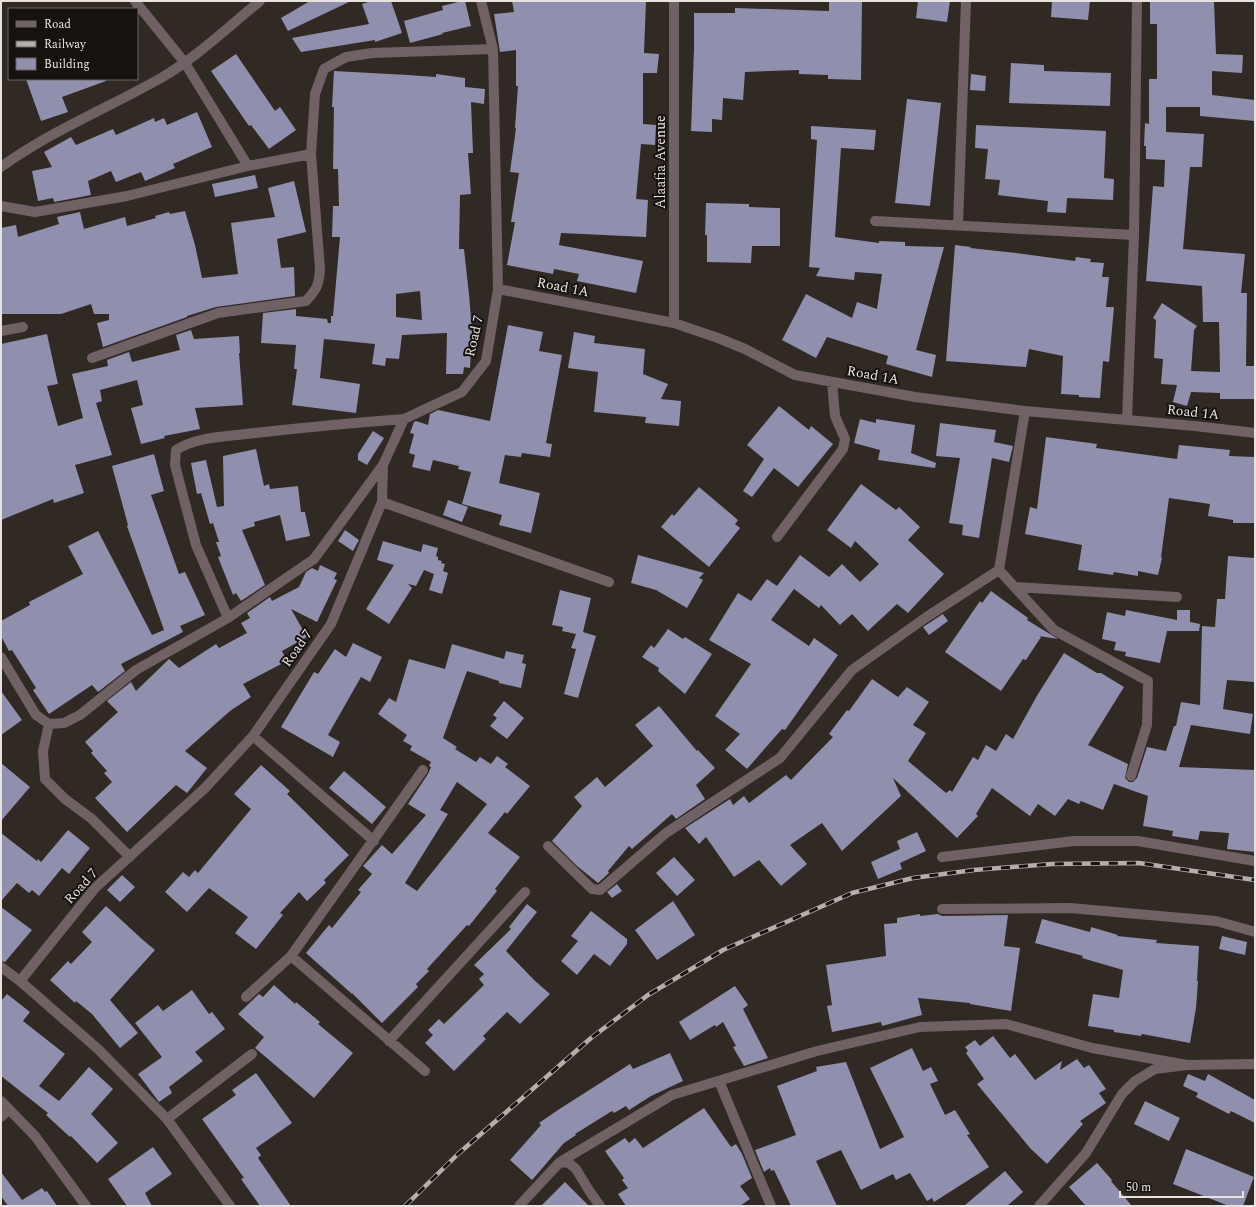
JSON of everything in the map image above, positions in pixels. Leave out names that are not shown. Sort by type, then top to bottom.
[{"type":"street","points":[[135,1],[185,63],[248,166]]},
{"type":"street","points":[[1,167],[15,157],[76,121],[160,78],[185,63],[260,1]]},
{"type":"street","name":"Road 7","points":[[20,981],[95,888],[205,788],[253,736],[331,624],[382,502],[383,466],[404,418],[462,392],[486,361],[498,289],[493,49],[481,1]]},
{"type":"street","name":"Alaafia Avenue","points":[[674,1],[674,323]]},
{"type":"street","points":[[958,226],[966,1]]},
{"type":"street","points":[[1127,420],[1134,235],[1137,1]]},
{"type":"street","points":[[92,358],[218,313],[306,301],[313,293],[319,283],[320,268],[311,154],[315,94],[324,69],[346,57],[372,53],[493,49]]},
{"type":"street","points":[[1,206],[35,212],[127,196],[248,166],[311,154]]},
{"type":"street","points":[[875,221],[1134,235]]},
{"type":"street","name":"Road 1A","points":[[498,289],[674,323],[745,349],[795,375],[915,397],[1026,411],[1255,433]]},
{"type":"street","points":[[1,331],[23,327]]},
{"type":"street","points":[[777,537],[844,449],[846,439],[835,416],[832,382]]},
{"type":"street","points":[[548,846],[592,889],[600,890],[666,833],[780,758],[852,670],[925,618],[999,570],[1026,411]]},
{"type":"street","points":[[228,618],[196,545],[175,465],[176,450],[185,444],[210,439],[288,429],[404,418]]},
{"type":"street","points":[[1,657],[36,715],[49,724],[64,723],[80,715],[136,670],[228,618],[314,559],[383,466]]},
{"type":"street","points":[[382,502],[609,582]]},
{"type":"street","points":[[999,570],[1054,630],[1148,681],[1147,725],[1131,776]]},
{"type":"street","points":[[1015,587],[1177,598]]},
{"type":"street","points":[[49,724],[43,751],[44,779],[65,799],[92,820],[130,856]]},
{"type":"street","points":[[253,736],[374,841]]},
{"type":"street","points":[[246,997],[291,956],[423,770]]},
{"type":"street","points":[[942,856],[1074,841],[1138,841],[1255,861]]},
{"type":"street","points":[[389,1041],[525,892]]},
{"type":"street","points":[[942,909],[1070,908],[1216,921],[1255,932]]},
{"type":"street","points":[[291,956],[425,1071]]},
{"type":"street","points":[[1,967],[20,981],[98,1049],[167,1119],[230,1206]]},
{"type":"street","points":[[520,1206],[560,1162],[672,1095],[817,1051],[920,1027],[1006,1024],[1092,1048],[1187,1065]]},
{"type":"street","points":[[167,1119],[252,1054]]},
{"type":"street","points":[[1039,1206],[1086,1152],[1122,1094],[1136,1081],[1155,1070],[1187,1065],[1255,1064]]},
{"type":"street","points":[[719,1081],[771,1206]]},
{"type":"street","points":[[1,1101],[35,1136],[86,1206]]},
{"type":"street","points":[[1,1117],[9,1110]]},
{"type":"street","points":[[560,1162],[569,1163],[576,1168],[600,1206]]},
{"type":"building","points":[[310,1],[351,1],[288,31],[281,18]]},
{"type":"building","points":[[371,1],[391,1],[402,33],[375,42],[375,40],[301,52],[292,38],[369,24],[362,4]]},
{"type":"building","points":[[465,1],[471,26],[410,43],[404,21],[443,10],[442,6]]},
{"type":"building","points":[[512,1],[646,1],[644,53],[659,54],[657,73],[643,73],[643,124],[656,125],[655,145],[641,144],[636,199],[648,200],[646,237],[561,233],[559,245],[643,261],[636,293],[577,281],[579,274],[554,269],[553,274],[507,265],[515,222],[511,222],[519,173],[510,172],[516,128],[518,86],[516,86],[516,50],[500,52],[494,14],[514,12]]},
{"type":"building","points":[[829,1],[862,1],[861,80],[828,79],[828,75],[799,74],[799,70],[745,72],[743,100],[723,98],[722,120],[712,119],[712,132],[691,131],[694,13],[735,13],[735,8],[829,11]]},
{"type":"building","points":[[918,1],[950,1],[947,22],[916,18]]},
{"type":"building","points":[[1052,1],[1090,1],[1088,20],[1051,17]]},
{"type":"building","points":[[1150,1],[1214,1],[1216,54],[1243,55],[1242,73],[1212,71],[1212,95],[1255,100],[1255,121],[1200,116],[1200,107],[1166,107],[1166,132],[1204,134],[1202,167],[1190,167],[1183,249],[1245,254],[1241,293],[1247,293],[1246,366],[1255,366],[1254,399],[1220,399],[1220,393],[1191,392],[1187,406],[1173,402],[1177,385],[1161,384],[1163,359],[1154,358],[1156,320],[1153,318],[1162,303],[1197,326],[1194,330],[1191,371],[1220,372],[1219,322],[1203,322],[1202,286],[1146,281],[1153,186],[1164,187],[1165,160],[1146,159],[1146,146],[1144,146],[1145,123],[1149,124],[1149,79],[1157,79],[1157,24],[1150,24]]},
{"type":"building","points":[[236,54],[275,111],[280,107],[296,130],[269,149],[251,125],[249,126],[211,71]]},
{"type":"building","points":[[1011,63],[1044,65],[1044,71],[1111,73],[1110,106],[1009,103]]},
{"type":"building","points":[[334,71],[436,77],[436,74],[465,78],[465,87],[485,89],[484,104],[471,102],[473,153],[468,153],[471,194],[460,195],[459,249],[464,249],[472,331],[470,368],[464,367],[463,374],[446,374],[447,333],[402,335],[399,359],[386,358],[385,366],[372,364],[375,344],[324,339],[320,378],[360,384],[356,413],[292,405],[297,369],[294,369],[296,345],[261,343],[263,313],[296,309],[296,316],[327,319],[328,323],[331,323],[331,316],[333,316],[340,237],[332,237],[333,206],[339,206],[338,169],[333,169],[334,107],[332,107]],"holes":[[[420,291],[422,320],[396,317],[396,294]]]},
{"type":"building","points":[[971,74],[986,76],[985,91],[970,90]]},
{"type":"building","points":[[26,80],[106,80],[62,97],[68,112],[41,121]]},
{"type":"building","points":[[907,99],[941,103],[930,206],[895,203]]},
{"type":"building","points":[[197,112],[212,147],[173,164],[175,168],[145,181],[141,172],[116,182],[111,171],[88,181],[91,195],[54,202],[53,198],[38,201],[32,171],[52,167],[44,152],[71,137],[76,145],[113,129],[116,135],[154,118],[155,122],[164,118],[167,125]]},
{"type":"building","points":[[976,125],[1106,131],[1104,178],[1114,179],[1113,200],[1067,198],[1066,213],[1047,212],[1048,201],[998,195],[1000,180],[985,179],[988,149],[975,148]]},
{"type":"building","points":[[811,126],[876,130],[874,150],[841,148],[835,237],[879,243],[879,241],[905,242],[905,246],[944,247],[916,350],[936,355],[932,377],[886,364],[888,356],[827,337],[816,358],[782,340],[806,294],[852,318],[857,302],[877,309],[882,274],[855,272],[854,280],[816,276],[820,268],[809,267],[817,140],[811,139]]},
{"type":"building","points":[[255,175],[258,188],[215,197],[212,184]]},
{"type":"building","points":[[294,181],[306,232],[277,239],[281,268],[294,267],[295,296],[216,307],[103,347],[97,323],[109,320],[109,314],[94,314],[91,304],[61,314],[1,314],[1,228],[16,225],[18,237],[59,224],[57,217],[80,212],[84,229],[125,217],[127,226],[156,218],[155,216],[169,212],[170,214],[185,211],[195,245],[202,278],[238,274],[231,223],[275,217],[268,188]]},
{"type":"building","points":[[706,203],[749,204],[749,207],[780,208],[780,246],[752,246],[751,263],[707,262],[707,235],[705,235]]},
{"type":"building","points":[[955,245],[1075,261],[1076,257],[1091,259],[1090,262],[1104,263],[1102,277],[1109,277],[1106,307],[1114,307],[1109,362],[1103,361],[1100,398],[1061,394],[1063,356],[1029,349],[1026,367],[946,361]]},
{"type":"building","points":[[508,325],[543,332],[539,351],[562,355],[546,443],[552,444],[550,457],[522,453],[521,457],[505,455],[499,483],[540,493],[531,533],[499,525],[502,515],[462,504],[471,472],[458,469],[459,466],[433,460],[430,471],[412,467],[415,455],[409,453],[414,434],[410,433],[414,422],[416,421],[428,425],[430,414],[438,410],[490,421]]},
{"type":"building","points":[[191,330],[194,339],[239,336],[243,405],[195,408],[200,429],[164,436],[165,438],[141,444],[131,408],[143,405],[137,380],[100,390],[102,401],[96,403],[112,455],[75,465],[84,493],[54,503],[53,499],[1,520],[1,344],[47,334],[58,384],[47,386],[58,426],[83,418],[72,374],[108,366],[107,360],[129,352],[132,362],[180,350],[176,335]]},
{"type":"building","points":[[574,332],[595,336],[594,343],[645,349],[643,374],[668,384],[661,399],[681,401],[679,426],[645,423],[646,417],[594,412],[598,372],[568,368]]},
{"type":"building","points":[[779,406],[809,430],[811,426],[833,444],[798,487],[774,468],[752,497],[743,491],[764,459],[747,445]]},
{"type":"building","points":[[860,419],[876,423],[876,419],[915,425],[911,453],[936,463],[935,468],[878,460],[880,450],[854,443]]},
{"type":"building","points":[[940,423],[996,430],[994,442],[1013,446],[1009,462],[992,458],[979,538],[962,535],[963,525],[949,523],[960,458],[936,456]]},
{"type":"building","points":[[373,431],[384,438],[367,465],[358,460],[358,454]]},
{"type":"building","points":[[1046,437],[1097,444],[1096,448],[1177,459],[1179,445],[1230,450],[1229,456],[1255,457],[1255,523],[1233,523],[1233,520],[1208,516],[1210,504],[1169,498],[1162,558],[1158,575],[1138,571],[1138,576],[1114,572],[1113,575],[1078,570],[1082,545],[1025,534],[1030,507],[1037,509]]},
{"type":"building","points":[[256,449],[264,486],[269,484],[270,489],[298,486],[301,512],[305,512],[310,536],[286,541],[280,515],[254,522],[255,526],[242,530],[265,585],[241,601],[236,593],[233,595],[218,557],[221,556],[216,542],[219,542],[213,523],[210,524],[201,493],[197,494],[191,463],[206,460],[217,507],[224,506],[223,456]]},
{"type":"building","points":[[154,454],[164,491],[151,495],[179,574],[185,572],[205,615],[180,626],[183,632],[121,664],[125,671],[98,692],[92,685],[49,714],[33,690],[36,688],[12,650],[9,651],[1,636],[1,621],[30,605],[29,602],[83,574],[68,546],[98,531],[152,635],[164,630],[127,526],[128,525],[112,466]]},
{"type":"building","points":[[861,484],[896,510],[899,507],[920,527],[908,540],[944,574],[908,613],[897,604],[868,631],[852,614],[840,625],[821,605],[819,608],[794,589],[771,620],[809,646],[814,638],[838,655],[785,730],[782,729],[747,769],[725,750],[740,734],[715,716],[751,664],[709,640],[738,593],[751,601],[767,579],[777,586],[800,555],[829,577],[842,564],[860,582],[879,564],[855,541],[851,548],[827,530]]},
{"type":"building","points":[[699,487],[738,520],[735,524],[740,528],[709,567],[661,527],[672,514],[674,516]]},
{"type":"building","points":[[448,500],[468,507],[462,522],[443,515]]},
{"type":"building","points":[[345,530],[359,540],[353,551],[338,541]]},
{"type":"building","points":[[383,541],[421,552],[423,544],[438,548],[436,556],[438,557],[438,560],[442,561],[441,563],[445,564],[443,571],[448,573],[442,594],[429,590],[434,574],[424,570],[416,586],[408,584],[412,588],[389,624],[366,609],[394,565],[377,560]]},
{"type":"building","points":[[638,555],[704,573],[699,578],[703,580],[687,608],[656,590],[631,583]]},
{"type":"building","points":[[1228,556],[1255,558],[1255,682],[1227,680],[1223,709],[1253,714],[1250,734],[1191,725],[1179,767],[1255,770],[1255,852],[1227,849],[1229,833],[1200,831],[1198,840],[1172,836],[1173,831],[1143,826],[1148,796],[1114,784],[1103,810],[1081,801],[1079,804],[1068,799],[1055,816],[1038,804],[1030,816],[992,788],[976,814],[978,816],[957,838],[893,778],[901,796],[842,851],[822,823],[790,845],[807,864],[781,886],[759,860],[734,877],[706,837],[699,844],[685,828],[730,799],[733,805],[744,796],[749,803],[786,775],[791,780],[833,737],[829,734],[847,710],[849,711],[872,679],[898,697],[907,687],[929,702],[913,725],[926,733],[908,761],[946,793],[950,790],[952,792],[973,757],[978,760],[986,745],[996,751],[1006,734],[1013,739],[1038,694],[1064,653],[1124,687],[1088,745],[1128,764],[1125,778],[1129,782],[1133,782],[1137,778],[1147,747],[1166,751],[1174,726],[1176,726],[1181,702],[1200,705],[1202,626],[1215,627],[1217,599],[1225,599]]},
{"type":"building","points":[[320,565],[337,573],[334,579],[337,580],[317,622],[291,609],[307,637],[282,651],[287,661],[243,684],[251,697],[230,711],[185,751],[207,768],[187,793],[176,785],[127,832],[95,798],[112,782],[104,773],[107,771],[91,753],[93,751],[85,742],[118,712],[107,701],[131,682],[136,691],[169,659],[179,668],[216,644],[219,648],[247,633],[241,623],[250,618],[247,613],[270,597],[272,601],[299,587],[306,572],[312,568],[318,571]]},
{"type":"building","points":[[560,590],[591,598],[583,632],[596,636],[578,698],[564,694],[576,649],[571,648],[576,634],[562,631],[563,627],[552,625]]},
{"type":"building","points":[[991,591],[1028,618],[1027,620],[1058,639],[1039,636],[1041,637],[1026,660],[1023,659],[1001,691],[945,652],[980,601],[982,603]]},
{"type":"building","points":[[1126,610],[1177,620],[1177,610],[1190,610],[1190,622],[1200,624],[1199,631],[1167,631],[1160,663],[1125,656],[1126,652],[1114,650],[1116,642],[1102,639],[1107,612],[1125,616]]},
{"type":"building","points":[[943,614],[948,621],[929,635],[923,627]]},
{"type":"building","points":[[668,629],[683,639],[685,637],[712,654],[685,694],[658,671],[659,668],[642,657],[651,645],[654,648]]},
{"type":"building","points":[[353,643],[382,657],[370,682],[361,677],[328,735],[340,742],[333,757],[281,727],[314,672],[318,674],[335,649],[346,657]]},
{"type":"building","points":[[452,644],[504,659],[506,651],[524,655],[522,663],[526,664],[521,688],[499,683],[499,681],[467,671],[443,738],[457,747],[455,749],[476,762],[480,757],[491,764],[497,756],[508,764],[505,767],[530,786],[507,814],[505,812],[488,833],[520,857],[495,889],[497,891],[469,926],[467,925],[427,969],[429,971],[416,984],[418,987],[382,1023],[352,993],[306,953],[329,925],[332,928],[361,892],[358,890],[372,874],[363,866],[382,845],[392,854],[426,815],[408,804],[428,774],[431,767],[429,766],[431,762],[410,750],[412,746],[403,741],[407,735],[378,714],[389,698],[396,702],[409,659],[445,669]],"holes":[[[457,782],[487,804],[417,891],[405,883],[448,814],[440,810]]]},
{"type":"building","points":[[1,691],[22,720],[1,735]]},
{"type":"building","points":[[504,701],[524,718],[507,739],[490,726],[497,718],[493,715]]},
{"type":"building","points":[[659,706],[697,751],[698,750],[715,768],[696,785],[705,799],[676,819],[672,814],[632,849],[629,846],[608,871],[609,873],[598,883],[577,866],[552,841],[582,806],[574,797],[597,777],[605,787],[653,746],[635,725]]},
{"type":"building","points":[[1,763],[30,787],[1,821]]},
{"type":"building","points":[[261,765],[290,791],[287,794],[349,855],[324,880],[326,883],[307,901],[299,892],[280,913],[283,915],[256,949],[235,933],[248,917],[209,888],[187,912],[165,892],[183,872],[189,877],[195,870],[198,873],[251,809],[234,794]]},
{"type":"building","points":[[344,771],[386,807],[372,824],[329,788]]},
{"type":"building","points":[[68,830],[90,848],[69,874],[62,868],[39,896],[32,890],[29,893],[17,883],[1,901],[1,833],[37,861],[38,859],[41,862]]},
{"type":"building","points":[[917,832],[926,851],[900,863],[902,869],[878,879],[871,862],[900,849],[897,841]]},
{"type":"building","points":[[674,857],[695,880],[677,896],[656,873]]},
{"type":"building","points":[[122,875],[135,887],[120,902],[107,890]]},
{"type":"building","points":[[617,884],[622,891],[612,898],[607,892]]},
{"type":"building","points":[[673,901],[695,935],[657,960],[635,930]]},
{"type":"building","points":[[527,904],[537,912],[506,951],[550,994],[520,1024],[507,1012],[483,1036],[486,1039],[454,1071],[425,1043],[433,1035],[428,1030],[439,1019],[444,1024],[484,985],[479,979],[484,974],[474,965],[511,929],[509,927]]},
{"type":"building","points":[[106,906],[155,950],[110,1000],[138,1033],[120,1048],[92,1014],[76,1001],[75,1003],[50,980],[68,961],[71,964],[92,942],[82,932]]},
{"type":"building","points":[[1,907],[32,930],[5,962],[1,961]]},
{"type":"building","points":[[591,911],[627,939],[627,944],[610,966],[594,954],[577,975],[561,961],[578,941],[571,936]]},
{"type":"building","points":[[920,914],[920,916],[938,914],[942,916],[1008,915],[1004,946],[1020,948],[1011,1011],[970,1003],[918,998],[922,1015],[882,1026],[881,1022],[832,1032],[827,1006],[832,1005],[826,965],[886,956],[884,924],[897,923],[897,918]]},
{"type":"building","points":[[1042,919],[1090,932],[1091,927],[1118,935],[1117,936],[1157,940],[1156,943],[1199,946],[1196,1008],[1190,1043],[1142,1034],[1141,1036],[1114,1032],[1114,1030],[1088,1026],[1093,994],[1119,998],[1123,970],[1082,958],[1083,956],[1035,943]]},
{"type":"building","points":[[1222,936],[1247,942],[1245,955],[1219,949]]},
{"type":"building","points":[[274,985],[295,1004],[296,1002],[320,1022],[318,1024],[353,1053],[314,1098],[255,1048],[264,1037],[238,1014],[259,994],[263,997]]},
{"type":"building","points":[[735,986],[748,1005],[743,1009],[768,1058],[744,1066],[733,1047],[736,1046],[723,1022],[690,1040],[679,1022]]},
{"type":"building","points":[[192,990],[209,1014],[212,1012],[225,1029],[195,1052],[203,1061],[169,1087],[172,1093],[159,1102],[138,1074],[162,1057],[135,1023],[158,1005],[163,1011]]},
{"type":"building","points":[[7,994],[30,1012],[23,1021],[65,1054],[39,1086],[59,1101],[89,1067],[113,1089],[91,1114],[118,1143],[97,1163],[71,1136],[70,1137],[46,1115],[48,1113],[1,1076],[1,1001]]},
{"type":"building","points":[[993,1036],[1010,1058],[1015,1054],[1035,1080],[1062,1061],[1060,1070],[1077,1059],[1084,1068],[1089,1065],[1106,1089],[1099,1093],[1106,1103],[1080,1121],[1083,1124],[1047,1164],[1030,1148],[977,1084],[984,1079],[966,1053],[968,1051],[965,1047],[975,1040],[980,1046]]},
{"type":"building","points":[[912,1048],[923,1071],[931,1067],[938,1081],[930,1084],[945,1115],[955,1110],[970,1134],[967,1135],[989,1167],[934,1202],[932,1198],[927,1201],[910,1173],[896,1180],[893,1174],[861,1190],[841,1150],[816,1161],[837,1206],[791,1206],[774,1170],[771,1171],[770,1168],[764,1172],[755,1150],[796,1135],[777,1086],[817,1071],[816,1067],[846,1062],[880,1149],[904,1137],[870,1068]]},
{"type":"building","points":[[670,1053],[683,1081],[651,1096],[629,1110],[626,1106],[614,1113],[612,1111],[575,1134],[576,1135],[564,1143],[532,1180],[510,1160],[541,1125],[539,1123],[558,1110],[630,1064],[633,1069]]},
{"type":"building","points":[[256,1073],[292,1123],[256,1148],[261,1155],[258,1158],[291,1206],[260,1206],[241,1179],[244,1178],[202,1119],[236,1095],[232,1090]]},
{"type":"building","points":[[1188,1074],[1205,1081],[1208,1074],[1255,1100],[1255,1123],[1231,1111],[1229,1114],[1196,1097],[1198,1093],[1183,1086]]},
{"type":"building","points":[[1145,1101],[1180,1118],[1169,1141],[1134,1124]]},
{"type":"building","points":[[704,1108],[731,1147],[736,1144],[742,1154],[752,1178],[740,1186],[750,1199],[740,1206],[626,1206],[618,1194],[628,1188],[622,1180],[624,1178],[605,1151],[625,1138],[629,1143],[635,1138],[643,1148]]},
{"type":"building","points":[[153,1147],[172,1174],[145,1193],[152,1206],[127,1206],[108,1179]]},
{"type":"building","points":[[1186,1149],[1254,1177],[1243,1206],[1229,1206],[1173,1184]]},
{"type":"building","points":[[1097,1163],[1132,1206],[1086,1206],[1069,1187]]},
{"type":"building","points":[[1005,1171],[1023,1192],[1007,1206],[964,1206]]},
{"type":"building","points":[[1,1172],[22,1200],[42,1188],[45,1192],[47,1191],[57,1206],[8,1206],[1,1196]]},
{"type":"building","points":[[565,1182],[589,1206],[541,1206]]},
{"type":"railway","points":[[405,1206],[458,1154],[591,1038],[648,995],[723,950],[852,893],[913,878],[974,870],[1052,864],[1139,863],[1255,880]]}]
